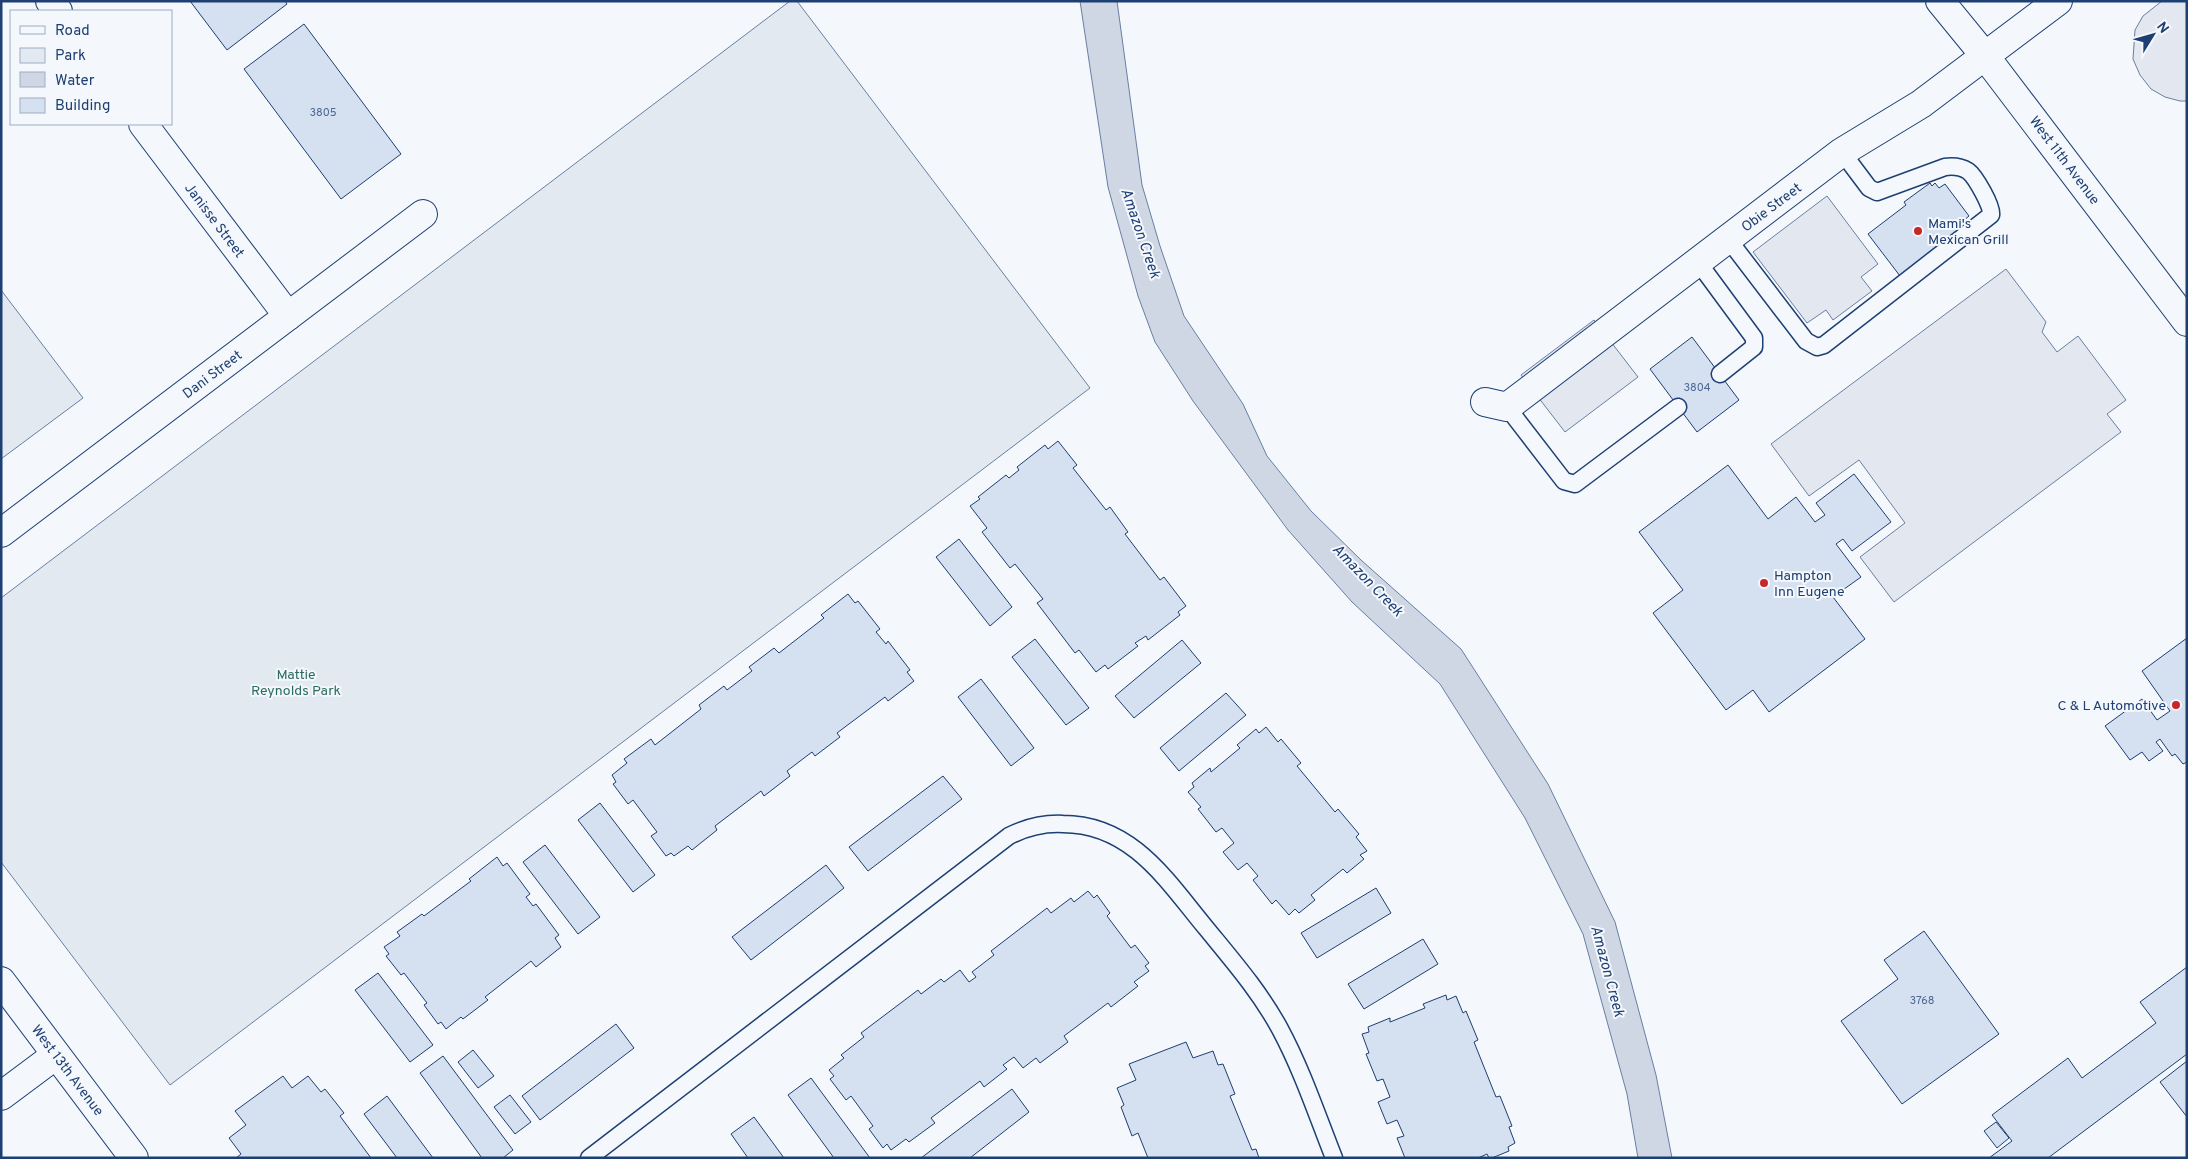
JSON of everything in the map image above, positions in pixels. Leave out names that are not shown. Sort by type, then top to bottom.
[{"type":"street","name":"West 11th Avenue","points":[[1940,1],[1985,56],[2187,322]]},
{"type":"street","name":"Obie Street","points":[[1496,404],[1698,262],[1842,152],[1921,104],[2058,1]]},
{"type":"street","name":"Janisse Street","points":[[144,125],[288,316]]},
{"type":"street","name":"Dani Street","points":[[1,533],[423,214]]},
{"type":"street","name":"West 13th Avenue","points":[[1,981],[134,1158]]},
{"type":"street","points":[[1,1096],[56,1055]]},
{"type":"lane","points":[[1728,239],[1806,341],[1813,346],[1821,346],[1991,215],[1991,208],[1975,179],[1970,173],[1961,168],[1945,167],[1877,192],[1870,188],[1842,152]]},
{"type":"lane","points":[[1698,262],[1754,338],[1754,347],[1720,374]]},
{"type":"lane","points":[[1496,404],[1564,481],[1575,484],[1678,407]]},
{"type":"lane","points":[[589,1158],[1009,836],[1026,828],[1049,824],[1078,824],[1103,829],[1124,840],[1162,874],[1252,984],[1271,1012],[1295,1057],[1334,1158]]},
{"type":"green space","name":"Mattie Reynolds Park","points":[[790,1],[797,1],[1090,388],[170,1085],[1,862],[1,598]]},
{"type":"green space","points":[[1,290],[83,398],[1,459]]},
{"type":"shaded area","points":[[2162,1],[2187,1],[2187,101],[2165,97],[2151,89],[2140,75],[2133,59],[2135,30],[2143,16]]},
{"type":"shaded area","points":[[1827,196],[1878,264],[1861,277],[1872,291],[1833,320],[1826,310],[1807,323],[1753,252]]},
{"type":"shaded area","points":[[2006,269],[2046,322],[2042,332],[2057,352],[2078,336],[2126,400],[2107,414],[2121,432],[1894,602],[1860,557],[1905,523],[1859,460],[1809,496],[1771,444]]},
{"type":"shaded area","points":[[1594,320],[1638,377],[1565,432],[1521,375]]},
{"type":"water","name":"Amazon Creek","points":[[1080,1],[1117,1],[1142,185],[1160,246],[1184,316],[1243,404],[1267,456],[1311,511],[1361,560],[1461,649],[1548,784],[1615,922],[1656,1075],[1672,1158],[1638,1158],[1627,1094],[1583,934],[1525,818],[1440,684],[1352,602],[1288,530],[1193,401],[1155,342],[1138,296],[1108,187]]},
{"type":"building","points":[[190,1],[285,1],[287,4],[227,50]]},
{"type":"building","points":[[304,24],[401,154],[341,199],[244,69]]},
{"type":"building","name":"Mami's Mexican Grill","points":[[1930,183],[1932,186],[1935,183],[1939,188],[1945,184],[1969,216],[1963,221],[1966,226],[1900,276],[1868,234],[1906,205],[1904,202]]},
{"type":"building","points":[[1692,337],[1739,400],[1697,432],[1650,369]]},
{"type":"building","points":[[1058,441],[1077,465],[1073,468],[1106,510],[1110,507],[1128,532],[1125,534],[1160,580],[1164,577],[1186,606],[1178,612],[1180,615],[1148,640],[1146,636],[1135,643],[1138,646],[1108,669],[1105,665],[1096,672],[1079,650],[1075,653],[1037,603],[1043,599],[1015,564],[1010,568],[982,532],[987,528],[970,506],[980,499],[978,497],[1006,475],[1009,478],[1019,470],[1017,467],[1045,445],[1048,449]]},
{"type":"building","name":"Hampton Inn Eugene","points":[[1728,465],[1768,519],[1796,497],[1815,522],[1825,515],[1816,503],[1854,474],[1891,522],[1852,551],[1843,539],[1836,544],[1861,577],[1833,597],[1865,639],[1769,712],[1753,690],[1726,710],[1653,613],[1683,590],[1639,532]]},
{"type":"building","points":[[959,539],[1012,607],[990,626],[936,557]]},
{"type":"building","points":[[848,594],[855,603],[858,601],[880,629],[876,632],[886,644],[888,641],[910,670],[907,672],[914,681],[888,701],[885,697],[837,733],[840,737],[815,756],[812,752],[787,771],[790,776],[764,796],[761,791],[715,826],[717,830],[692,850],[688,846],[674,856],[671,853],[666,856],[651,836],[657,832],[633,800],[628,804],[613,784],[616,782],[612,775],[627,763],[624,759],[651,739],[655,745],[701,709],[699,705],[724,686],[727,690],[752,671],[749,667],[774,648],[779,653],[824,618],[821,615]]},
{"type":"building","name":"C & L Automotive","points":[[2187,638],[2187,762],[2183,764],[2175,754],[2172,756],[2160,739],[2156,742],[2163,751],[2149,761],[2142,752],[2130,760],[2105,726],[2142,699],[2157,720],[2170,711],[2142,671]]},
{"type":"building","points":[[1035,639],[1089,708],[1066,725],[1012,657]]},
{"type":"building","points":[[1182,640],[1201,663],[1134,718],[1115,696]]},
{"type":"building","points":[[981,679],[1034,748],[1011,766],[958,697]]},
{"type":"building","points":[[1226,693],[1246,715],[1179,771],[1160,748]]},
{"type":"building","points":[[1266,727],[1278,742],[1281,739],[1301,763],[1297,766],[1335,812],[1338,809],[1359,834],[1356,837],[1367,851],[1360,855],[1364,859],[1347,873],[1343,869],[1311,895],[1315,900],[1299,913],[1295,909],[1289,915],[1276,900],[1272,904],[1253,880],[1258,876],[1247,863],[1238,870],[1223,852],[1234,843],[1222,828],[1216,832],[1198,809],[1201,807],[1188,792],[1194,787],[1192,783],[1210,768],[1211,772],[1240,748],[1237,745],[1256,729],[1259,733]]},
{"type":"building","points":[[943,776],[962,799],[868,871],[849,847]]},
{"type":"building","points":[[600,803],[655,875],[633,892],[578,820]]},
{"type":"building","points":[[545,845],[600,917],[578,934],[523,862]]},
{"type":"building","points":[[497,857],[503,866],[507,863],[530,894],[526,897],[533,906],[536,904],[559,935],[555,938],[561,947],[536,967],[531,961],[485,997],[488,1000],[446,1029],[441,1022],[438,1024],[424,1005],[427,1003],[404,973],[401,975],[386,956],[389,954],[384,947],[400,936],[397,932],[422,914],[424,916],[471,881],[469,879]]},
{"type":"building","points":[[826,865],[844,888],[751,960],[732,937]]},
{"type":"building","points":[[1376,888],[1391,913],[1317,958],[1301,933]]},
{"type":"building","points":[[1088,891],[1094,898],[1097,895],[1110,913],[1107,916],[1131,948],[1135,945],[1149,963],[1145,966],[1149,971],[1134,982],[1138,986],[1111,1007],[1108,1003],[1064,1036],[1068,1042],[1040,1063],[1036,1058],[1023,1068],[1014,1057],[1003,1065],[1007,1069],[984,1087],[980,1081],[931,1118],[935,1123],[909,1142],[906,1139],[891,1150],[887,1144],[883,1148],[869,1129],[873,1126],[851,1096],[846,1100],[830,1079],[834,1076],[829,1070],[844,1058],[841,1055],[864,1037],[861,1033],[918,990],[921,994],[941,979],[944,982],[960,970],[969,982],[976,977],[972,972],[994,955],[991,951],[1047,908],[1051,913],[1071,898],[1074,902]]},
{"type":"building","points":[[1924,931],[1999,1034],[1902,1104],[1841,1021],[1898,979],[1884,960]]},
{"type":"building","points":[[1423,939],[1438,964],[1364,1009],[1348,984]]},
{"type":"building","points":[[2187,967],[2187,1054],[2048,1158],[1989,1158],[2012,1141],[1992,1115],[2068,1058],[2082,1078],[2156,1023],[2140,1002]]},
{"type":"building","points":[[378,973],[433,1045],[410,1062],[355,990]]},
{"type":"building","points":[[1446,995],[1447,1000],[1456,996],[1463,1013],[1466,1011],[1478,1040],[1474,1042],[1496,1097],[1500,1096],[1512,1126],[1509,1127],[1515,1143],[1508,1147],[1509,1151],[1492,1158],[1489,1158],[1487,1154],[1478,1158],[1405,1158],[1397,1138],[1404,1136],[1397,1120],[1387,1124],[1378,1102],[1390,1097],[1383,1079],[1377,1081],[1366,1054],[1369,1053],[1362,1034],[1369,1032],[1368,1027],[1390,1018],[1390,1022],[1425,1008],[1423,1004]]},
{"type":"building","points":[[616,1024],[634,1048],[540,1120],[522,1096]]},
{"type":"building","points":[[1186,1042],[1193,1058],[1213,1051],[1218,1065],[1223,1064],[1235,1094],[1230,1096],[1252,1150],[1256,1149],[1259,1158],[1148,1158],[1138,1133],[1132,1136],[1121,1107],[1124,1105],[1117,1088],[1136,1080],[1129,1064]]},
{"type":"building","points":[[473,1050],[494,1076],[478,1088],[458,1062]]},
{"type":"building","points":[[443,1056],[513,1150],[503,1158],[482,1158],[420,1073]]},
{"type":"building","points":[[2187,1061],[2187,1117],[2160,1082]]},
{"type":"building","points":[[283,1076],[292,1088],[308,1076],[321,1092],[325,1089],[344,1113],[340,1116],[371,1158],[236,1158],[241,1154],[229,1138],[246,1125],[235,1111]]},
{"type":"building","points":[[811,1078],[870,1158],[834,1158],[788,1095]]},
{"type":"building","points":[[1012,1089],[1029,1112],[970,1158],[921,1158]]},
{"type":"building","points":[[510,1095],[531,1122],[515,1134],[494,1107]]},
{"type":"building","points":[[387,1096],[433,1158],[397,1158],[364,1114]]},
{"type":"building","points":[[754,1117],[784,1158],[748,1158],[731,1134]]},
{"type":"building","points":[[1996,1122],[2009,1138],[1997,1148],[1984,1131]]},
{"type":"place","name":"Mami's Mexican Grill","points":[[1918,231]]},
{"type":"place","name":"Hampton Inn Eugene","points":[[1764,583]]},
{"type":"place","name":"C & L Automotive","points":[[2176,705]]}]
